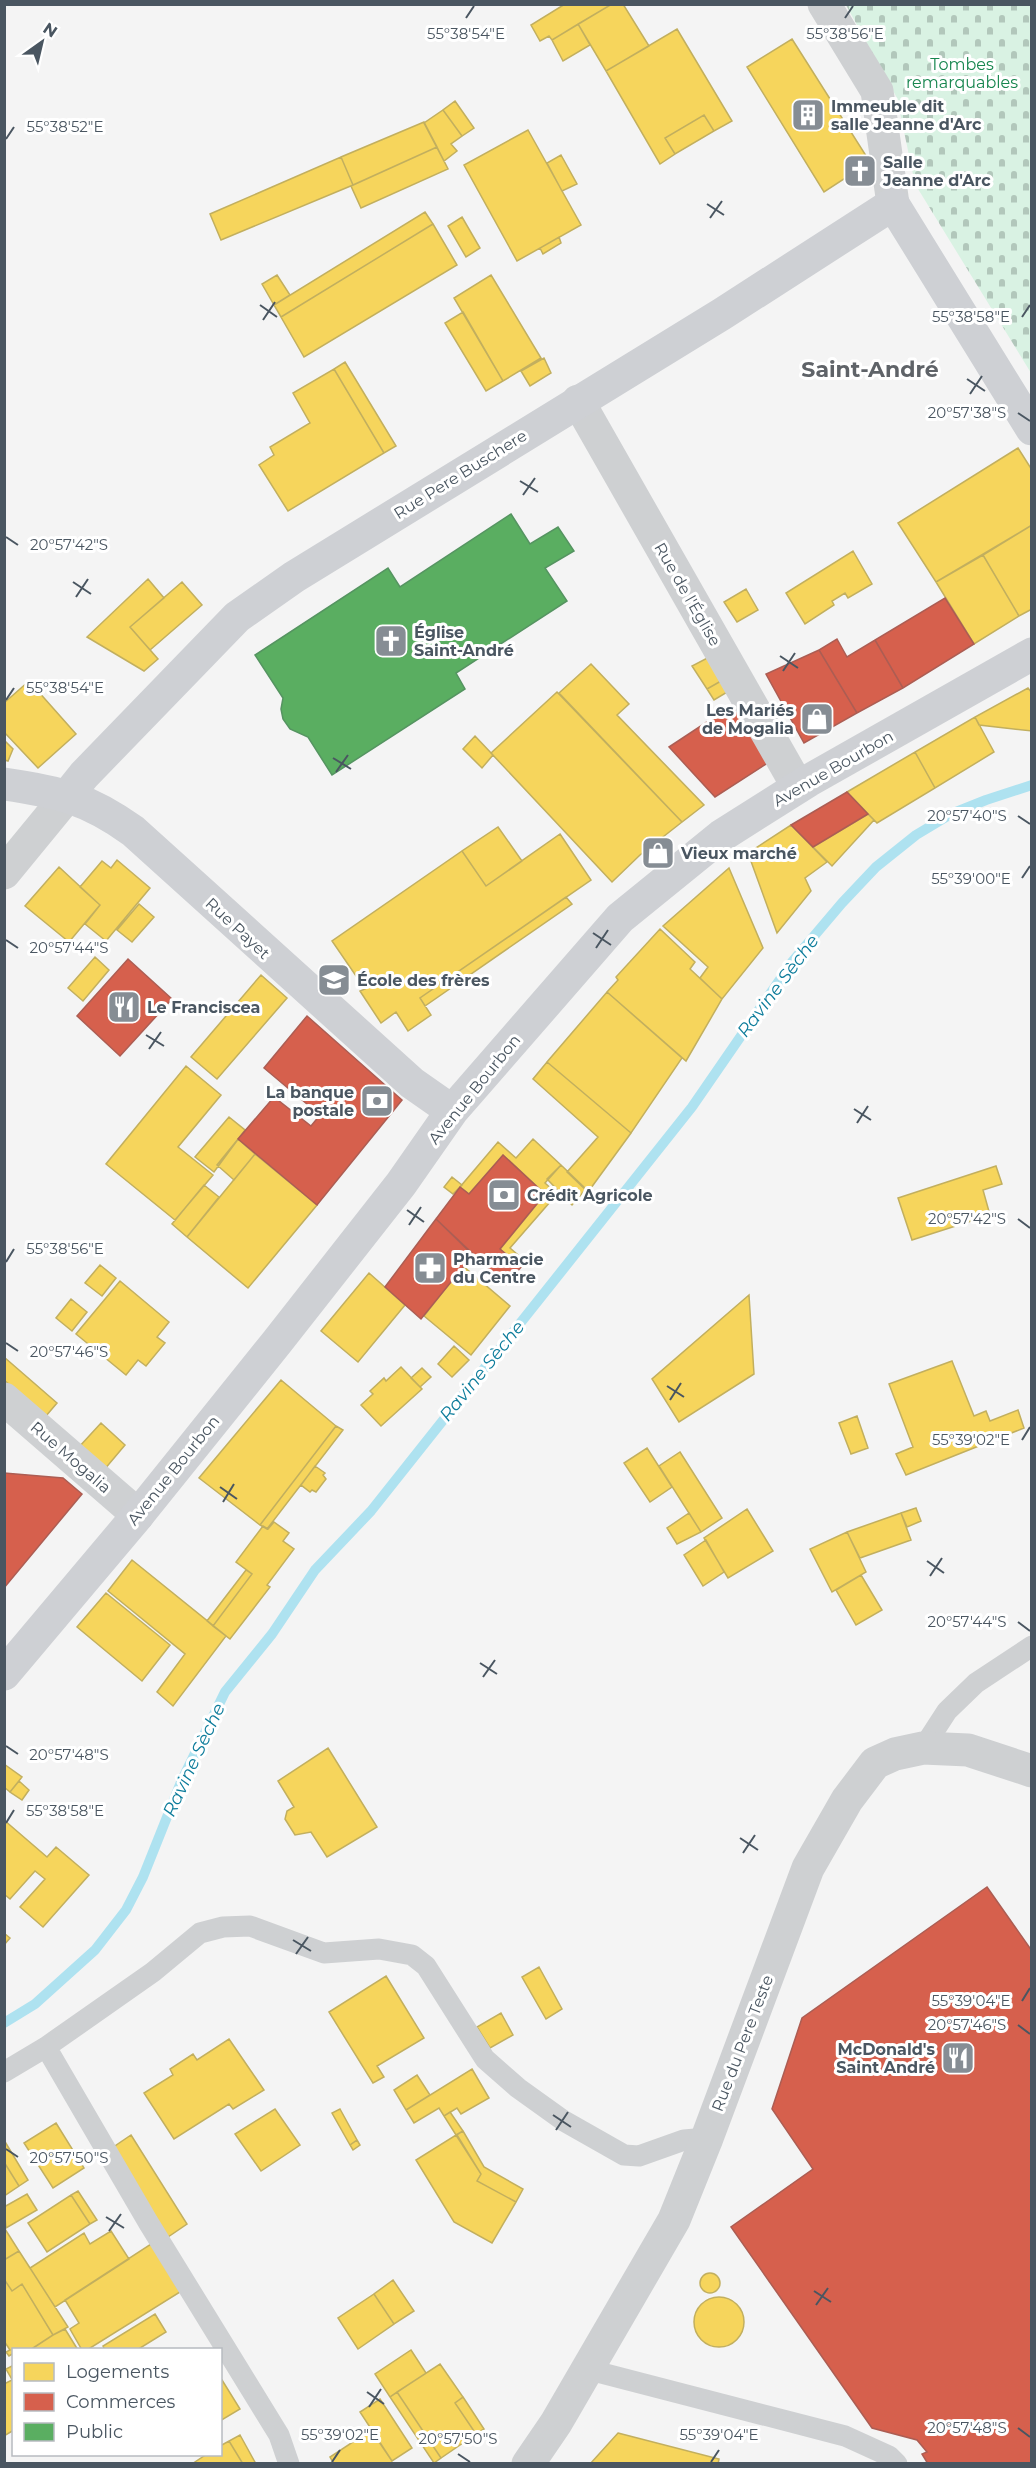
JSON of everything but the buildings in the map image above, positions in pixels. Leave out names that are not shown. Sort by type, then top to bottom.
[{"type":"main road","name":"Rue Pere Buschere","points":[[68,795],[84,775],[237,616],[294,577],[722,314],[893,204]]},
{"type":"main road","points":[[893,204],[1032,429]]},
{"type":"main road","name":"Avenue Bourbon","points":[[4,1674],[138,1515],[401,1184],[452,1112],[620,918],[721,836],[798,787],[1032,654]]},
{"type":"main road","name":"Rue Payet","points":[[4,783],[68,795],[107,813],[133,831],[412,1083],[452,1112]]},
{"type":"street","points":[[824,4],[877,91],[893,204]]},
{"type":"street","name":"Rue de l'Église","points":[[578,401],[798,787]]},
{"type":"street","points":[[4,873],[68,795]]},
{"type":"street","name":"Rue Mogalia","points":[[4,1399],[138,1515]]},
{"type":"street","name":"Rue du Pere Teste","points":[[528,2463],[556,2423],[674,2220],[808,1868],[846,1800],[875,1763],[895,1754],[923,1748],[968,1750],[1032,1771]]},
{"type":"lane","points":[[923,1748],[947,1711],[976,1683],[1032,1646]]},
{"type":"lane","points":[[4,2072],[46,2047],[153,1972],[200,1933],[223,1927],[250,1926],[324,1953],[379,1949],[411,1955],[426,1966],[485,2059],[518,2088],[555,2114],[624,2155],[639,2156],[684,2140],[707,2138]]},
{"type":"lane","points":[[46,2047],[148,2222],[279,2435],[289,2463]]},
{"type":"lane","points":[[586,2369],[845,2436],[889,2456],[897,2463]]},
{"type":"green space","name":"Tombes remarquables","points":[[846,5],[1031,5],[1031,373],[915,184],[897,98]]},
{"type":"waterway","name":"Ravine Sèche","points":[[4,2023],[35,2004],[95,1950],[126,1910],[143,1877],[181,1782],[225,1692],[272,1634],[315,1570],[371,1511],[692,1107],[792,962],[876,867],[916,835],[951,814],[1032,785]]},
{"type":"place","name":"Immeuble dit salle Jeanne d'Arc","points":[[808,115]]},
{"type":"place","name":"Salle Jeanne d'Arc","points":[[860,171]]},
{"type":"place","name":"Église Saint-André","points":[[391,641]]},
{"type":"place","name":"Les Mariés de Mogalia","points":[[817,719]]},
{"type":"place","name":"Vieux marché","points":[[658,853]]},
{"type":"place","name":"École des frères","points":[[334,980]]},
{"type":"place","name":"Le Franciscea","points":[[124,1007]]},
{"type":"place","name":"La banque postale","points":[[377,1101]]},
{"type":"place","name":"Crédit Agricole","points":[[504,1195]]},
{"type":"place","name":"Pharmacie du Centre","points":[[430,1268]]},
{"type":"place","name":"McDonald's Saint André","points":[[958,2058]]},
{"type":"district","name":"Saint-André","points":[[870,369]]}]
